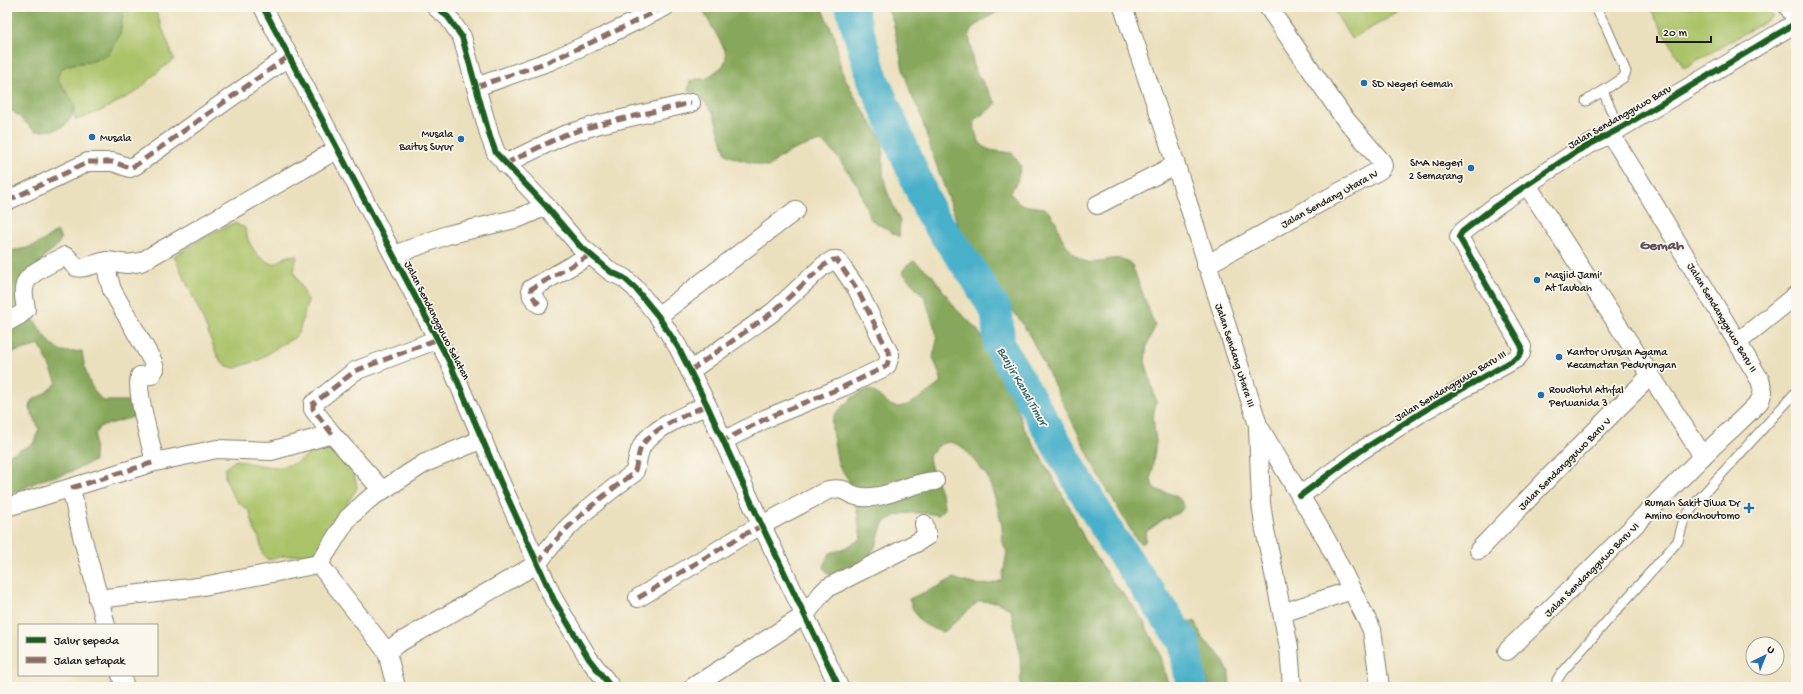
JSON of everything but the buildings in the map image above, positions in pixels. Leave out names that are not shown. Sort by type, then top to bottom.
[{"type":"street","name":"Jalan Sendangguwo Selatan","points":[[263,7],[449,361],[554,600],[588,658],[611,687]]},
{"type":"street","points":[[436,7],[448,17],[462,37],[490,137],[496,153],[546,206],[579,245],[590,255],[635,288],[658,316],[678,348],[707,406],[762,526],[839,687]]},
{"type":"street","points":[[476,87],[550,61],[665,7]]},
{"type":"street","name":"Jalan Sendang Utara III","points":[[1123,7],[1258,425],[1326,539],[1372,630],[1380,687]]},
{"type":"street","name":"Jalan Sendang Utara IV","points":[[1206,265],[1380,170],[1383,166],[1382,162],[1342,115],[1268,7]]},
{"type":"street","name":"Jalan Sendangguwo Baru","points":[[1460,237],[1462,232],[1497,205],[1571,154],[1614,131],[1795,25]]},
{"type":"street","points":[[7,201],[88,162],[113,162],[130,168],[136,165],[289,56]]},
{"type":"street","points":[[505,164],[564,135],[600,124],[691,103]]},
{"type":"street","name":"Jalan Sendangguwo Baru II","points":[[1614,131],[1648,194],[1760,380],[1763,391],[1760,401]]},
{"type":"street","points":[[7,322],[20,315],[26,308],[23,290],[26,280],[33,274],[65,256],[68,257],[75,267],[82,268],[98,262],[107,261],[127,264],[141,262],[338,149]]},
{"type":"street","points":[[1097,205],[1175,165]]},
{"type":"street","points":[[1527,185],[1703,456]]},
{"type":"street","points":[[394,255],[447,235],[519,218],[546,206]]},
{"type":"street","points":[[658,316],[796,210]]},
{"type":"street","name":"Jalan Sendangguwo Baru III","points":[[1300,496],[1378,441],[1427,409],[1519,355],[1522,347],[1460,237]]},
{"type":"street","points":[[539,304],[532,296],[531,289],[590,255]]},
{"type":"street","points":[[690,371],[773,312],[823,266],[833,260],[837,260],[857,289],[890,355],[887,365],[883,368],[843,387],[767,418],[723,441]]},
{"type":"street","points":[[107,261],[108,276],[112,290],[153,362],[155,369],[151,375],[140,376],[139,381],[140,393],[155,462]]},
{"type":"street","points":[[1738,342],[1796,295]]},
{"type":"street","points":[[382,490],[332,434],[313,409],[313,404],[355,371],[438,339]]},
{"type":"street","name":"Jalan Sendangguwo Baru V","points":[[1479,550],[1650,376]]},
{"type":"street","name":"Jalan Sendangguwo Baru VI","points":[[1507,651],[1596,565],[1703,456],[1760,401]]},
{"type":"street","points":[[387,652],[397,644],[537,564],[548,548],[564,531],[598,501],[634,474],[637,457],[643,445],[650,436],[683,417],[707,406]]},
{"type":"street","points":[[1258,425],[1261,503],[1265,530],[1289,647],[1292,687]]},
{"type":"street","points":[[7,507],[155,462],[217,449],[271,451],[332,434]]},
{"type":"street","points":[[98,600],[198,587],[319,564],[348,518],[382,490],[425,463],[483,439]]},
{"type":"street","points":[[638,598],[738,538],[828,490],[839,488],[863,498],[880,495],[924,481],[935,481]]},
{"type":"street","points":[[71,488],[98,600],[106,624]]},
{"type":"street","points":[[693,687],[805,615],[827,588],[916,544],[927,536],[924,524]]},
{"type":"street","points":[[319,564],[387,652],[396,687]]},
{"type":"street","points":[[1282,613],[1352,590]]},
{"type":"street","points":[[121,676],[125,687]]},
{"type":"lane","points":[[1586,101],[1623,78],[1626,72],[1606,26],[1595,7]]},
{"type":"lane","points":[[1783,7],[1795,25]]},
{"type":"lane","points":[[1603,91],[1614,131]]},
{"type":"lane","points":[[1557,687],[1558,680],[1562,672],[1678,541],[1684,520],[1698,500],[1796,392]]},
{"type":"green space","points":[[7,7],[138,7],[123,11],[120,34],[108,55],[93,61],[68,65],[61,69],[57,78],[75,105],[70,120],[61,127],[50,130],[35,131],[7,108]]},
{"type":"green space","points":[[138,7],[154,7],[174,59],[153,76],[138,91],[101,111],[76,120],[73,113],[75,105],[57,78],[61,69],[68,65],[93,61],[108,54],[120,34],[123,11]]},
{"type":"green space","points":[[701,7],[821,7],[835,37],[841,70],[856,99],[883,141],[883,175],[887,191],[900,221],[899,237],[870,219],[858,186],[839,159],[821,141],[790,152],[779,158],[768,167],[734,158],[726,154],[713,112],[702,99],[688,90],[690,81],[706,79],[723,66],[726,59],[725,50]]},
{"type":"green space","points":[[887,7],[1005,7],[973,27],[969,34],[974,69],[996,103],[975,120],[975,131],[979,141],[990,150],[1012,153],[1021,166],[1017,182],[1010,193],[1021,205],[1045,208],[1054,218],[1065,242],[1078,258],[1089,262],[1120,259],[1132,265],[1155,326],[1147,345],[1145,361],[1156,401],[1153,418],[1156,442],[1151,478],[1153,487],[1175,496],[1184,507],[1179,513],[1164,519],[1146,532],[1145,542],[1141,544],[1136,539],[1099,476],[1028,332],[963,238],[932,153],[919,110],[911,94],[903,69],[893,21]]},
{"type":"green space","points":[[1332,7],[1397,7],[1399,12],[1351,39]]},
{"type":"green space","points":[[1649,7],[1767,7],[1773,17],[1684,68]]},
{"type":"green space","points":[[234,223],[245,228],[248,240],[254,250],[268,262],[274,264],[288,256],[297,255],[294,272],[308,300],[299,332],[294,338],[279,346],[259,360],[235,368],[227,366],[220,360],[216,353],[200,312],[174,256],[210,234]]},
{"type":"green space","points":[[57,231],[61,239],[57,246],[44,257],[22,299],[51,343],[65,352],[82,351],[88,378],[94,390],[103,401],[133,401],[137,416],[99,427],[95,435],[94,461],[68,473],[41,480],[9,495],[7,506],[7,456],[33,444],[39,429],[30,409],[31,401],[45,393],[57,383],[40,345],[7,354],[7,251],[34,246]]},
{"type":"green space","points":[[914,261],[932,275],[956,309],[976,328],[1006,377],[1023,426],[1070,508],[1085,540],[1113,582],[1135,608],[1143,621],[1158,650],[1169,687],[1021,687],[1020,654],[1011,609],[996,602],[979,601],[944,632],[921,622],[909,599],[953,578],[978,584],[990,584],[1002,580],[1007,552],[1003,544],[1002,526],[996,501],[987,476],[959,445],[950,442],[941,444],[929,456],[932,470],[944,503],[944,510],[938,515],[906,513],[891,518],[881,529],[875,547],[866,557],[847,569],[834,574],[829,575],[824,568],[830,553],[845,548],[861,539],[855,497],[848,479],[838,464],[832,431],[834,415],[853,397],[868,389],[890,405],[896,407],[910,404],[942,382],[933,357],[937,341],[936,332],[925,298],[902,272],[907,265]]},
{"type":"green space","points":[[326,439],[349,450],[357,488],[318,551],[310,554],[284,556],[268,560],[263,554],[259,538],[254,529],[250,512],[237,501],[232,494],[225,477],[225,468],[236,460],[264,466],[285,466],[304,458]]},
{"type":"green space","points":[[1188,621],[1196,622],[1202,638],[1220,655],[1229,672],[1230,687],[1208,687],[1208,680],[1190,638]]},
{"type":"waterway","name":"Banjir Kanal Timur","points":[[851,7],[872,77],[931,214],[976,278],[997,313],[999,345],[1111,537],[1184,642],[1192,687]]},
{"type":"marked path","points":[[476,87],[550,61],[665,7]]},
{"type":"marked path","points":[[7,201],[88,162],[113,162],[130,168],[136,165],[289,56]]},
{"type":"marked path","points":[[505,164],[564,135],[600,124],[691,103]]},
{"type":"marked path","points":[[539,304],[532,296],[531,289],[590,255]]},
{"type":"marked path","points":[[690,371],[773,312],[823,266],[833,260],[837,260],[857,289],[890,355],[887,365],[883,368],[843,387],[767,418],[723,441]]},
{"type":"marked path","points":[[332,434],[313,409],[313,404],[355,371],[438,339]]},
{"type":"marked path","points":[[537,564],[569,526],[607,493],[634,473],[641,447],[648,438],[672,422],[707,405]]},
{"type":"marked path","points":[[71,488],[155,462]]},
{"type":"marked path","points":[[638,598],[745,534],[762,526]]},
{"type":"cycle path","points":[[263,7],[449,361],[500,481],[554,600],[589,659],[611,687]]},
{"type":"cycle path","points":[[436,7],[448,17],[462,37],[490,137],[496,153],[546,206],[579,245],[611,272],[624,278],[635,288],[658,316],[678,347],[707,405],[762,526],[839,687]]},
{"type":"cycle path","points":[[1300,496],[1359,452],[1427,409],[1517,358],[1521,353],[1522,347],[1459,237],[1462,232],[1497,205],[1577,151],[1619,129],[1796,23]]},
{"type":"place","name":"SD Negeri Gemah","points":[[1364,83]]},
{"type":"place","name":"Musala","points":[[92,137]]},
{"type":"place","name":"Musala Baitus Surur","points":[[461,139]]},
{"type":"place","name":"SMA Negeri 2 Semarang","points":[[1471,168]]},
{"type":"place","name":"Masjid Jami' At Taubah","points":[[1537,280]]},
{"type":"place","name":"Kantor Urusan Agama Kecamatan Pedurungan","points":[[1559,357]]},
{"type":"place","name":"Roudlotul Athfal Perwanida 3","points":[[1541,395]]},
{"type":"place","name":"Rumah Sakit Jiwa Dr Amino Gondhoutomo","points":[[1749,508]]},
{"type":"district","name":"Gemah","points":[[1662,244]]}]
